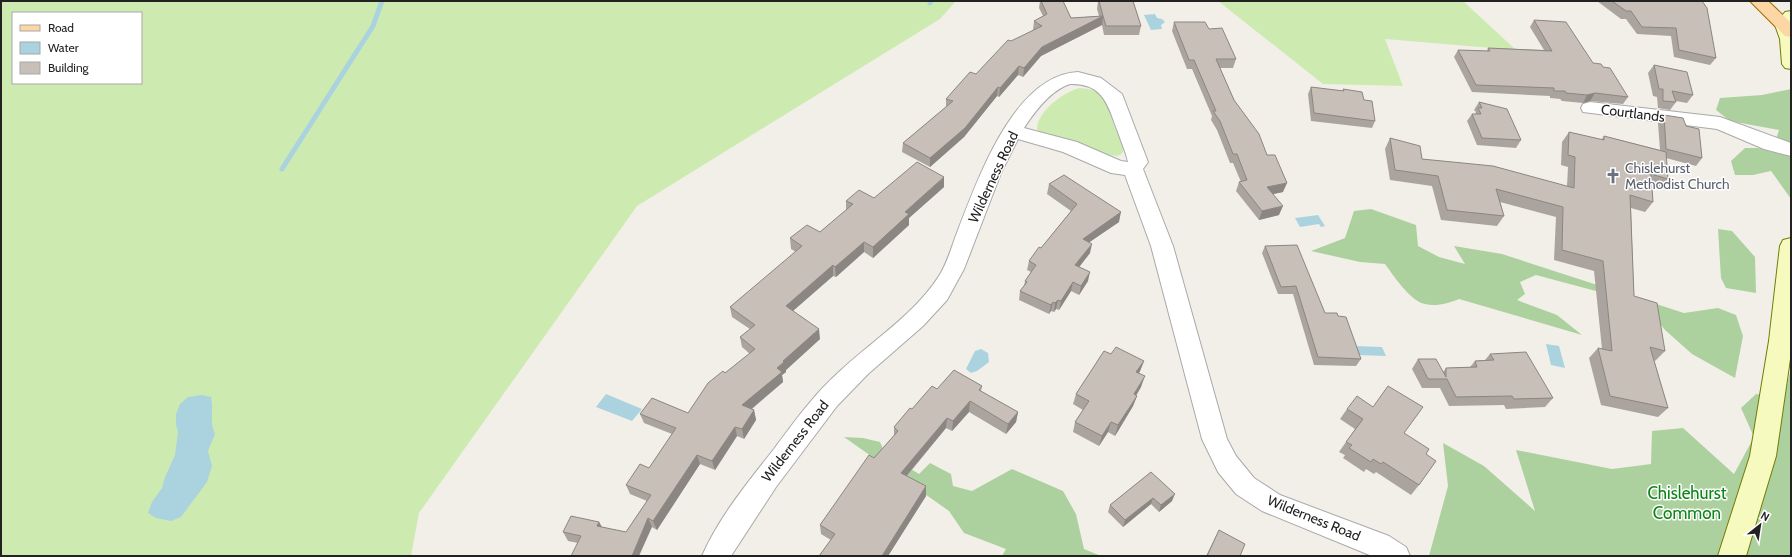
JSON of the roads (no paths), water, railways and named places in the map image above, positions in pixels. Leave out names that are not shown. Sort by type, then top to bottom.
[{"type":"main road","points":[[1758,1],[1788,24],[1791,64]]},
{"type":"main road","points":[[1732,556],[1763,456],[1782,341],[1791,246]]},
{"type":"street","name":"Wilderness Road","points":[[716,556],[765,479],[828,399],[847,379],[894,338],[932,301],[948,279],[988,181],[1013,131],[1028,110],[1052,86],[1068,78],[1087,79],[1109,91],[1115,98],[1138,162],[1134,169],[1162,246],[1215,439],[1227,464],[1245,486],[1271,503],[1380,545],[1396,556]]},
{"type":"street","name":"Courtlands","points":[[1590,108],[1720,123],[1791,150]]},
{"type":"street","points":[[1013,131],[1070,147],[1118,168],[1134,169]]},
{"type":"water","points":[[1155,14],[1157,18],[1162,19],[1165,22],[1161,25],[1162,29],[1151,30],[1144,15]]},
{"type":"water","points":[[1318,215],[1325,226],[1321,227],[1319,224],[1300,227],[1295,218]]},
{"type":"water","points":[[1546,344],[1559,346],[1565,368],[1551,365]]},
{"type":"water","points":[[1354,346],[1382,347],[1386,356],[1357,355]]},
{"type":"water","points":[[981,349],[988,353],[989,362],[977,371],[971,373],[966,369],[975,351]]},
{"type":"water","points":[[606,394],[642,409],[632,421],[596,407]]},
{"type":"water","points":[[202,395],[211,397],[212,425],[215,434],[208,451],[212,466],[207,482],[181,517],[171,521],[156,518],[148,513],[152,502],[162,488],[165,477],[175,455],[178,432],[176,425],[176,414],[180,404],[188,397]]},
{"type":"waterway","points":[[282,169],[373,26],[382,1]]},
{"type":"place","name":"Chislehurst Methodist Church","points":[[1613,176]]},
{"type":"park label","name":"Chislehurst Common","points":[[1687,503]]}]
